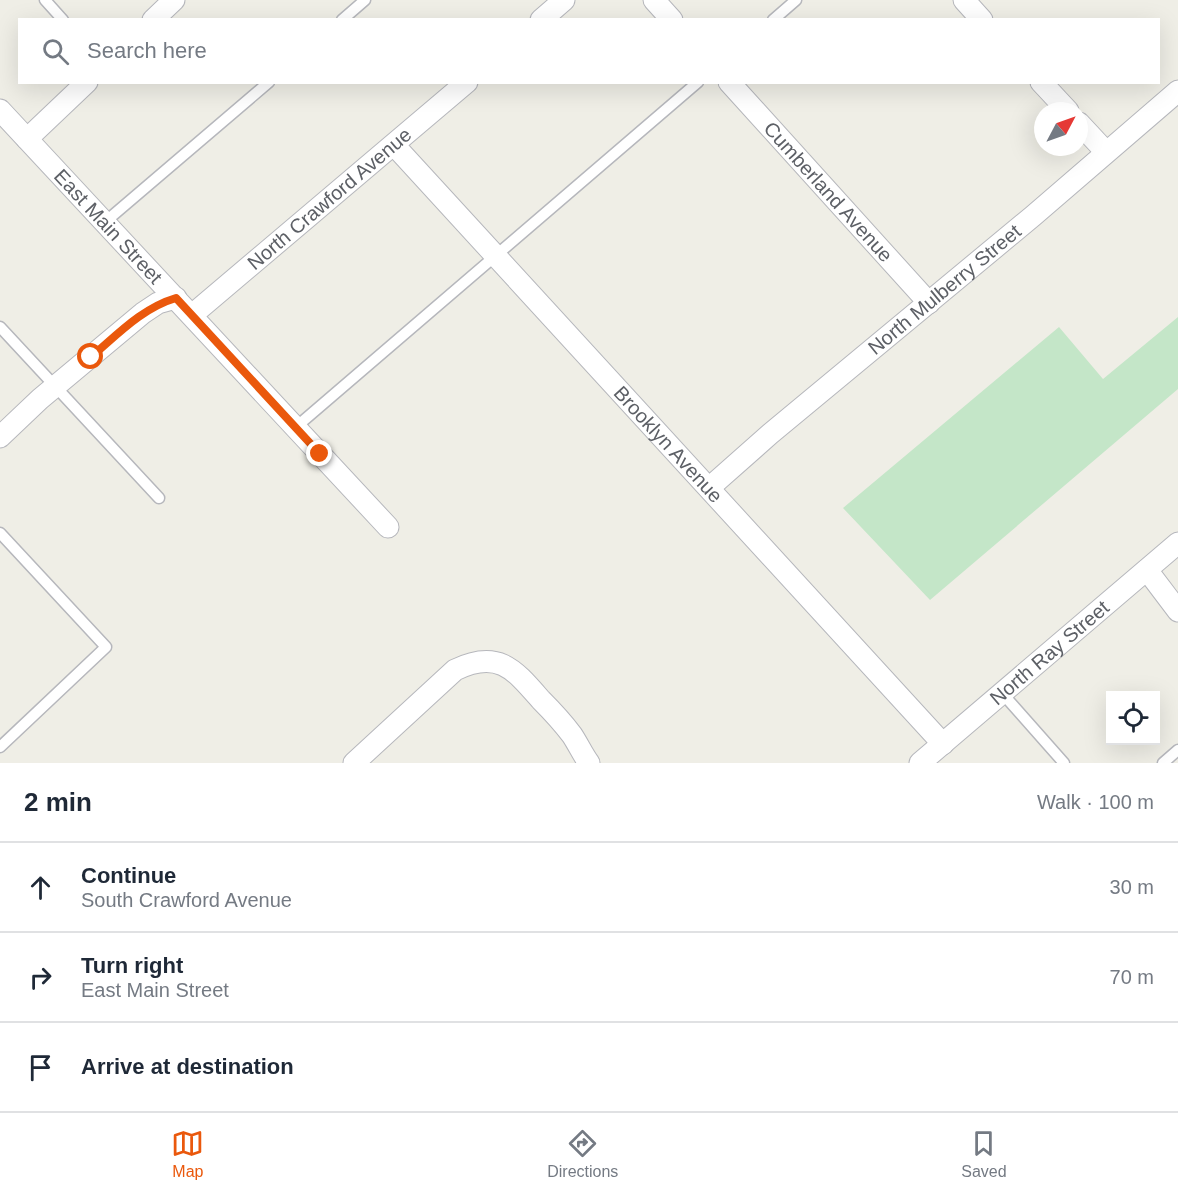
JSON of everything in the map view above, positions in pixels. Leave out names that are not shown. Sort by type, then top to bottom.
[{"type":"street","points":[[155,18],[174,0]]},
{"type":"street","points":[[543,18],[564,0]]},
{"type":"street","points":[[654,0],[670,18]]},
{"type":"street","points":[[27,139],[85,84]]},
{"type":"street","name":"North Crawford Avenue","points":[[192,315],[465,84]]},
{"type":"street","name":"Cumberland Avenue","points":[[731,84],[929,303]]},
{"type":"street","points":[[1043,84],[1060,102]]},
{"type":"street","name":"North Mulberry Street","points":[[709,488],[770,434],[929,303],[1178,91]]},
{"type":"street","name":"East Main Street","points":[[0,110],[388,527]]},
{"type":"street","points":[[1088,133],[1106,152]]},
{"type":"street","name":"Brooklyn Avenue","points":[[394,145],[943,744]]},
{"type":"street","points":[[0,437],[143,313],[158,303],[176,298]]},
{"type":"street","name":"North Ray Street","points":[[920,763],[1178,543]]},
{"type":"street","points":[[1147,570],[1178,611]]},
{"type":"street","points":[[354,763],[455,670],[471,662],[489,661],[506,665],[516,673],[570,732],[589,763]]},
{"type":"lane","points":[[45,0],[61,18]]},
{"type":"lane","points":[[344,18],[365,0]]},
{"type":"lane","points":[[775,18],[796,0]]},
{"type":"lane","points":[[105,222],[267,84]]},
{"type":"lane","points":[[296,427],[696,84]]},
{"type":"lane","points":[[0,327],[159,498]]},
{"type":"lane","points":[[0,533],[106,647],[0,747]]},
{"type":"lane","points":[[1002,693],[1064,763]]},
{"type":"lane","points":[[1163,763],[1178,750]]},
{"type":"green space","points":[[1178,317],[1178,389],[930,600],[843,508],[1059,327],[1103,379]]},
{"type":"route","points":[[91,357],[143,313],[158,303],[176,298],[320,454]]}]
